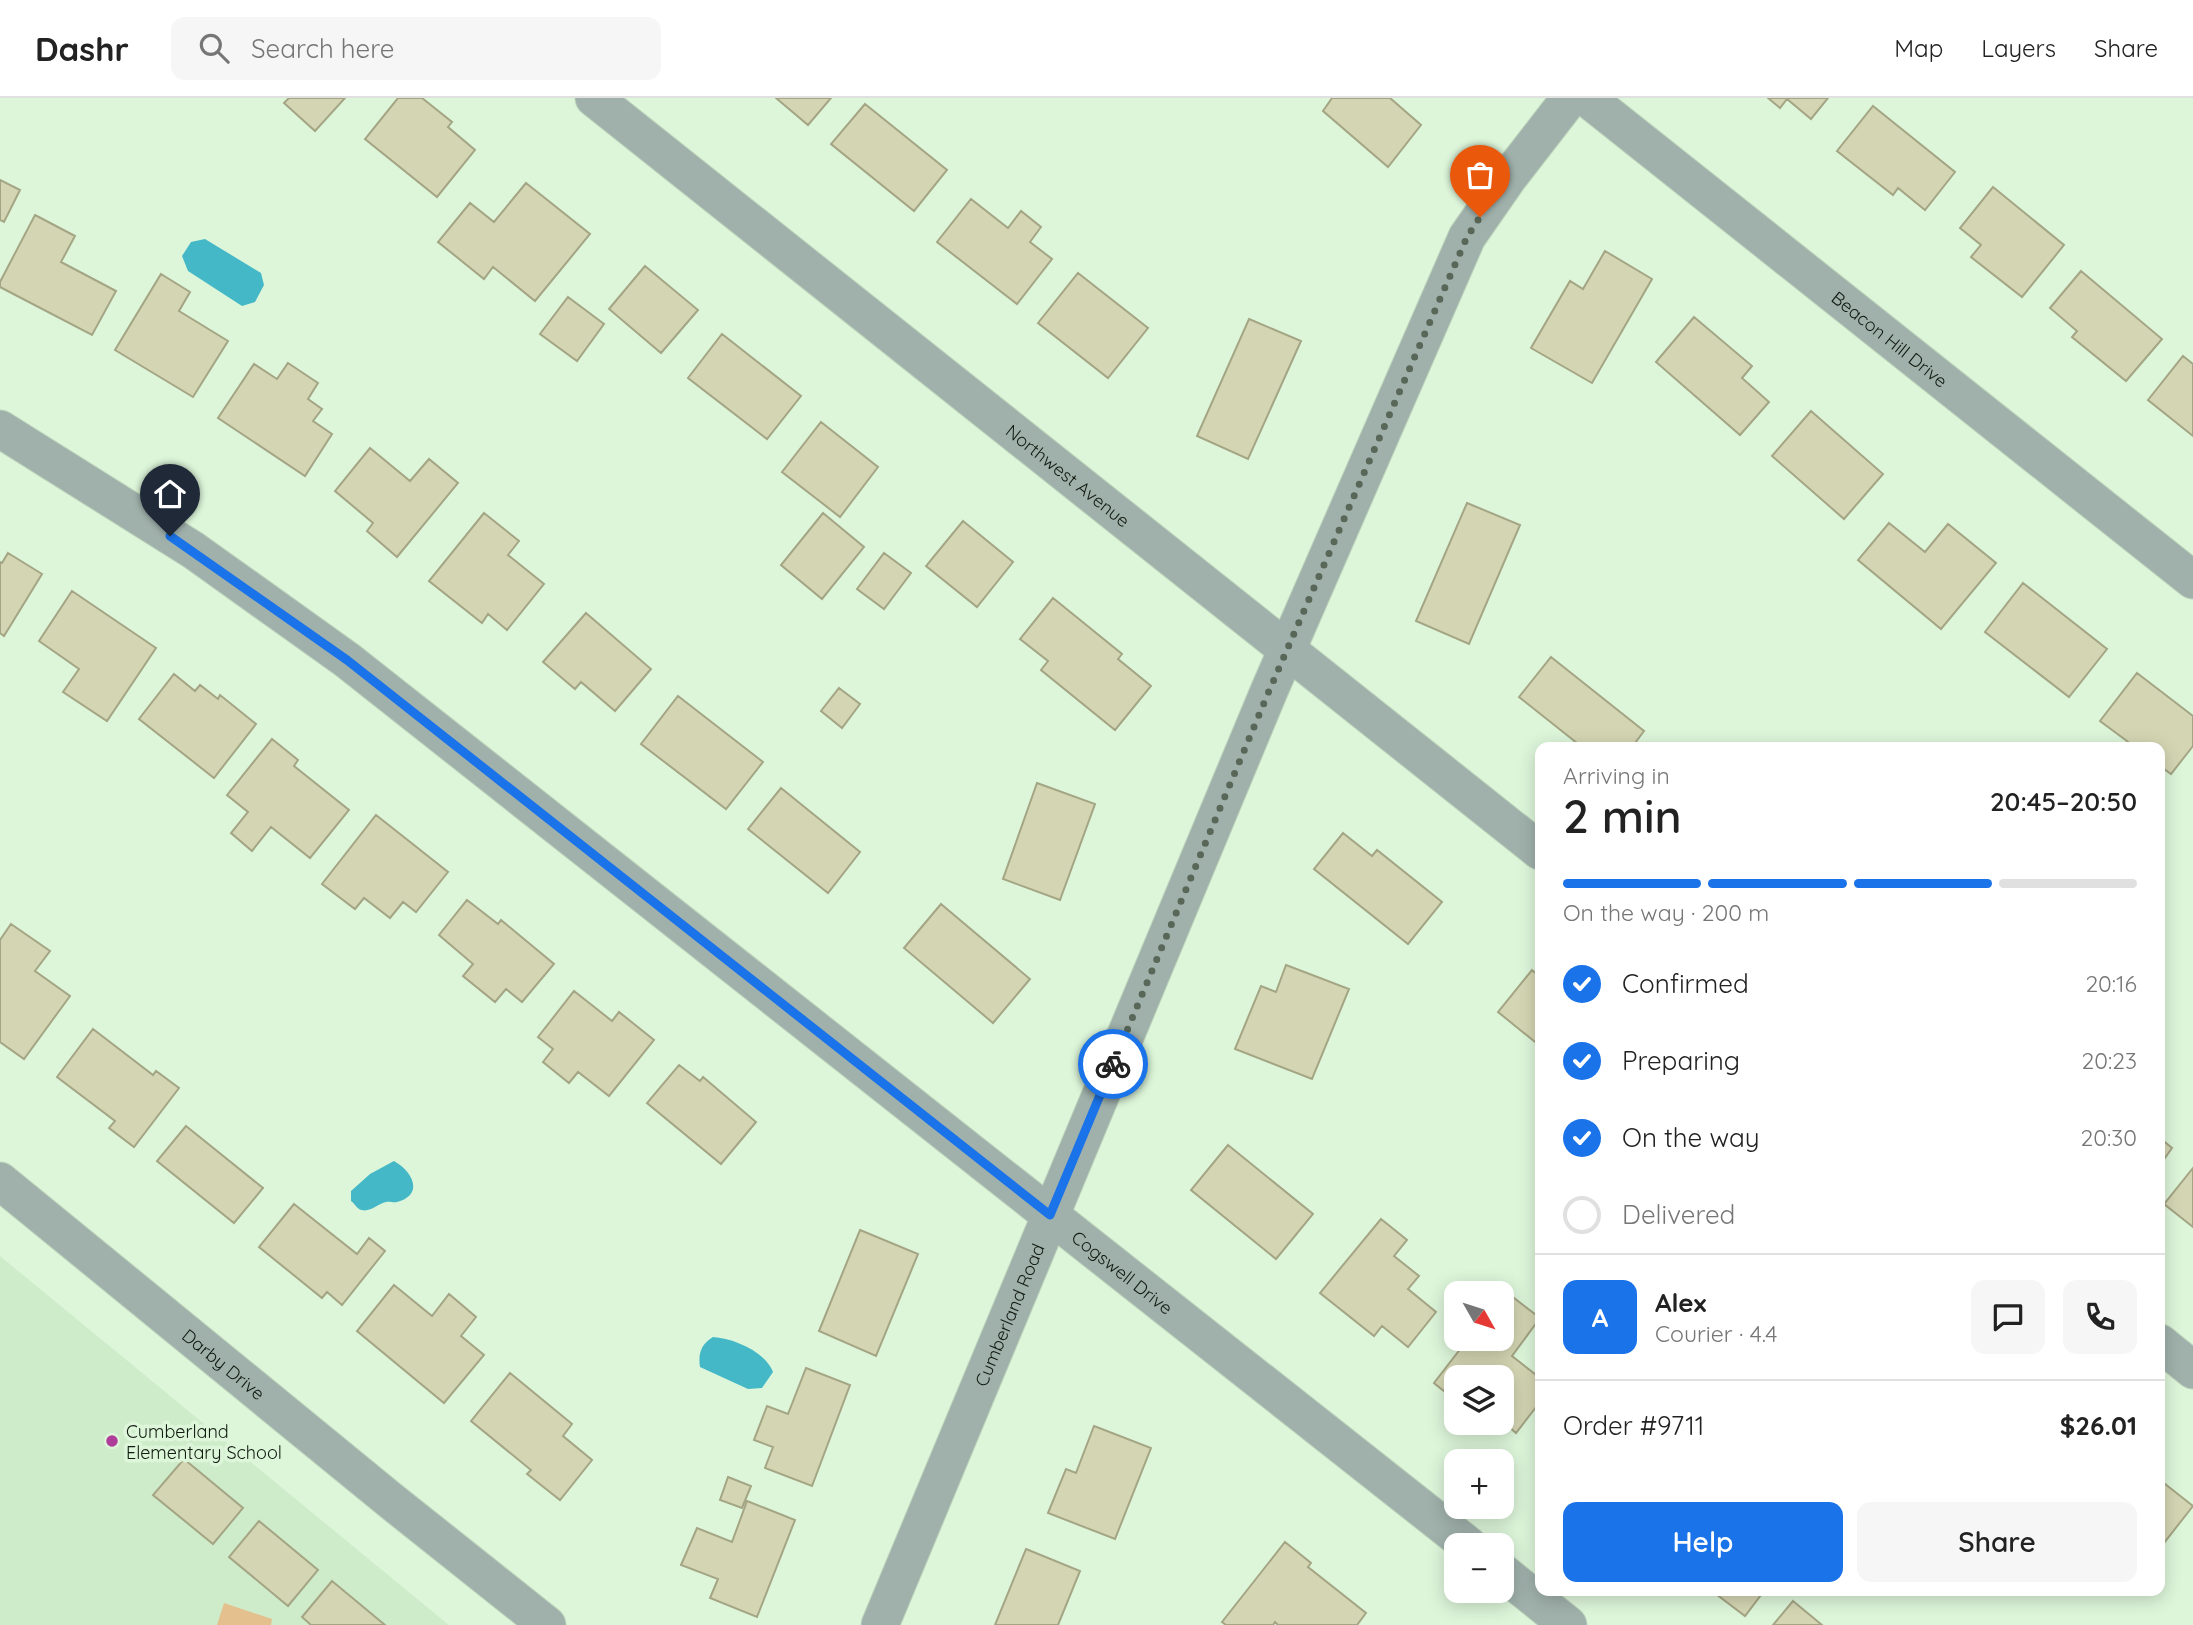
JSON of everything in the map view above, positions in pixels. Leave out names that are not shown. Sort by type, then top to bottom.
[{"type":"street","name":"Northwest Avenue","points":[[594,98],[1535,847]]},
{"type":"street","name":"Cumberland Road","points":[[880,1625],[1287,650],[1467,237],[1507,178],[1570,98]]},
{"type":"street","name":"Beacon Hill Drive","points":[[1587,98],[2193,580]]},
{"type":"street","name":"Cogswell Drive","points":[[0,429],[192,550],[347,660],[1453,1533]]},
{"type":"street","name":"Darby Drive","points":[[0,1181],[547,1625]]},
{"type":"street","points":[[2165,1347],[2193,1370]]},
{"type":"street","points":[[1514,1582],[1568,1625]]},
{"type":"shaded area","name":"Cumberland Elementary School","points":[[0,1256],[449,1625],[0,1625]]},
{"type":"shaded area","points":[[224,1603],[272,1619],[271,1625],[217,1625]]},
{"type":"water","points":[[205,239],[261,273],[264,285],[255,302],[242,306],[188,271],[182,256],[191,242]]},
{"type":"water","points":[[394,1161],[410,1176],[413,1182],[411,1194],[397,1202],[386,1202],[366,1210],[359,1209],[351,1201],[351,1191],[370,1174]]},
{"type":"water","points":[[713,1337],[739,1343],[763,1358],[773,1372],[762,1388],[748,1389],[700,1367],[701,1350]]},
{"type":"building","points":[[289,98],[345,98],[315,131],[284,103]]},
{"type":"building","points":[[398,98],[422,98],[452,122],[448,127],[475,150],[437,197],[365,139]]},
{"type":"building","points":[[776,98],[831,98],[808,125]]},
{"type":"building","points":[[1332,98],[1390,98],[1421,125],[1388,167],[1323,111]]},
{"type":"building","points":[[1768,98],[1828,98],[1811,119],[1787,99],[1780,108]]},
{"type":"building","points":[[865,104],[947,170],[914,211],[831,144]]},
{"type":"building","points":[[1873,106],[1955,172],[1925,210],[1898,188],[1893,195],[1837,151]]},
{"type":"building","points":[[0,180],[20,190],[4,222],[0,220]]},
{"type":"building","points":[[526,183],[590,234],[535,301],[493,267],[484,279],[438,242],[470,203],[494,222]]},
{"type":"building","points":[[1993,187],[2064,245],[2022,297],[1971,257],[1981,245],[1960,228]]},
{"type":"building","points":[[971,199],[1008,228],[1021,211],[1041,227],[1030,242],[1052,259],[1017,304],[937,242]]},
{"type":"building","points":[[35,215],[75,236],[61,262],[116,291],[92,335],[0,287],[0,282]]},
{"type":"building","points":[[1605,251],[1652,279],[1592,383],[1531,348],[1570,281],[1583,289]]},
{"type":"building","points":[[645,266],[698,310],[661,353],[609,309]]},
{"type":"building","points":[[2081,271],[2162,339],[2126,381],[2072,337],[2077,331],[2050,308]]},
{"type":"building","points":[[1078,273],[1148,328],[1108,378],[1038,323]]},
{"type":"building","points":[[161,274],[190,292],[179,311],[228,341],[193,397],[115,350]]},
{"type":"building","points":[[568,297],[604,324],[577,361],[540,334]]},
{"type":"building","points":[[1694,317],[1752,366],[1742,378],[1769,402],[1740,435],[1656,362]]},
{"type":"building","points":[[1249,319],[1301,341],[1248,459],[1197,436]]},
{"type":"building","points":[[722,334],[801,396],[767,439],[688,378]]},
{"type":"building","points":[[2183,356],[2193,364],[2193,436],[2148,400]]},
{"type":"building","points":[[288,363],[318,383],[308,399],[322,409],[313,421],[332,434],[305,476],[218,418],[254,364],[277,379]]},
{"type":"building","points":[[1811,411],[1883,474],[1844,519],[1772,456]]},
{"type":"building","points":[[821,422],[878,467],[840,517],[782,472]]},
{"type":"building","points":[[370,448],[410,481],[429,459],[458,483],[397,557],[367,531],[373,523],[335,491]]},
{"type":"building","points":[[1467,503],[1520,525],[1469,644],[1416,621]]},
{"type":"building","points":[[484,513],[519,541],[508,555],[544,584],[507,630],[488,614],[482,623],[429,581]]},
{"type":"building","points":[[823,513],[864,547],[822,599],[781,565]]},
{"type":"building","points":[[963,521],[1013,562],[977,607],[926,566]]},
{"type":"building","points":[[1889,523],[1925,552],[1948,524],[1996,563],[1941,629],[1858,560]]},
{"type":"building","points":[[8,553],[42,574],[4,636],[0,633],[0,562],[2,563]]},
{"type":"building","points":[[884,553],[911,573],[884,609],[857,589]]},
{"type":"building","points":[[2023,583],[2107,649],[2069,697],[1985,632]]},
{"type":"building","points":[[72,591],[156,648],[107,721],[63,692],[79,669],[39,641]]},
{"type":"building","points":[[1053,598],[1122,654],[1118,659],[1151,686],[1115,730],[1041,670],[1048,661],[1020,639]]},
{"type":"building","points":[[586,613],[651,669],[615,711],[581,682],[575,689],[543,662]]},
{"type":"building","points":[[1551,657],[1644,731],[1636,742],[1576,742],[1519,697]]},
{"type":"building","points":[[2137,673],[2193,716],[2193,746],[2171,774],[2165,770],[2165,742],[2128,742],[2100,721]]},
{"type":"building","points":[[174,674],[195,691],[200,685],[218,699],[220,695],[256,724],[214,778],[139,719]]},
{"type":"building","points":[[839,688],[860,704],[842,728],[821,711]]},
{"type":"building","points":[[678,696],[763,762],[726,809],[641,744]]},
{"type":"building","points":[[272,739],[298,760],[294,766],[349,810],[310,858],[271,827],[252,851],[231,833],[248,812],[227,795]]},
{"type":"building","points":[[1037,783],[1095,804],[1060,900],[1003,879]]},
{"type":"building","points":[[781,788],[860,852],[828,893],[748,829]]},
{"type":"building","points":[[376,815],[448,872],[416,912],[403,902],[390,918],[364,898],[355,909],[322,884]]},
{"type":"building","points":[[1343,833],[1372,856],[1377,850],[1442,902],[1408,944],[1314,869]]},
{"type":"building","points":[[467,900],[498,924],[501,920],[554,964],[522,1002],[506,989],[495,1002],[463,976],[473,964],[439,935]]},
{"type":"building","points":[[941,904],[1030,979],[993,1023],[904,948]]},
{"type":"building","points":[[11,924],[50,951],[35,971],[70,996],[24,1059],[0,1042],[0,940]]},
{"type":"building","points":[[1286,965],[1349,989],[1312,1079],[1235,1049],[1261,986],[1276,992]]},
{"type":"building","points":[[1532,970],[1535,973],[1535,1042],[1498,1012]]},
{"type":"building","points":[[574,991],[612,1021],[619,1012],[654,1040],[609,1096],[578,1072],[569,1083],[543,1062],[553,1049],[538,1037]]},
{"type":"building","points":[[93,1029],[153,1075],[156,1071],[179,1088],[134,1147],[109,1128],[115,1121],[57,1077]]},
{"type":"building","points":[[679,1065],[700,1081],[703,1077],[756,1122],[721,1164],[647,1103]]},
{"type":"building","points":[[186,1126],[263,1188],[234,1223],[157,1161]]},
{"type":"building","points":[[2165,1142],[2172,1148],[2165,1158]]},
{"type":"building","points":[[1228,1145],[1313,1214],[1276,1259],[1191,1190]]},
{"type":"building","points":[[2193,1168],[2193,1227],[2165,1203]]},
{"type":"building","points":[[294,1204],[357,1254],[369,1238],[385,1251],[342,1305],[327,1292],[322,1298],[259,1247]]},
{"type":"building","points":[[1381,1219],[1407,1240],[1394,1256],[1419,1276],[1408,1289],[1436,1312],[1408,1347],[1382,1326],[1374,1336],[1320,1293]]},
{"type":"building","points":[[860,1230],[918,1254],[876,1356],[819,1331]]},
{"type":"building","points":[[394,1285],[432,1316],[449,1294],[476,1317],[461,1336],[484,1355],[444,1403],[357,1331]]},
{"type":"building","points":[[1514,1298],[1535,1314],[1535,1325],[1512,1356],[1535,1374],[1535,1408],[1516,1433],[1514,1365],[1448,1365],[1459,1351],[1514,1351]]},
{"type":"building","points":[[806,1368],[850,1385],[812,1486],[765,1468],[773,1447],[754,1440],[767,1406],[788,1414]]},
{"type":"building","points":[[1444,1370],[1444,1391],[1434,1383]]},
{"type":"building","points":[[510,1373],[572,1424],[563,1436],[592,1460],[560,1500],[527,1474],[531,1470],[471,1421]]},
{"type":"building","points":[[1094,1426],[1151,1448],[1115,1539],[1048,1513],[1066,1469],[1076,1473]]},
{"type":"building","points":[[184,1459],[243,1508],[213,1544],[153,1495]]},
{"type":"building","points":[[728,1477],[751,1486],[742,1508],[720,1500]]},
{"type":"building","points":[[2165,1484],[2193,1506],[2165,1542]]},
{"type":"building","points":[[747,1501],[795,1520],[757,1617],[710,1598],[718,1579],[681,1565],[697,1528],[732,1542]]},
{"type":"building","points":[[259,1521],[318,1570],[288,1606],[229,1557]]},
{"type":"building","points":[[1285,1542],[1311,1563],[1308,1567],[1366,1613],[1357,1625],[1278,1625],[1275,1622],[1273,1625],[1226,1625],[1222,1622]]},
{"type":"building","points":[[1026,1549],[1080,1571],[1058,1625],[995,1625]]},
{"type":"building","points":[[332,1581],[385,1625],[311,1625],[302,1617]]},
{"type":"building","points":[[1719,1596],[1760,1596],[1745,1616]]},
{"type":"building","points":[[1793,1601],[1822,1625],[1773,1625]]},
{"type":"way so far","points":[[1113,1064],[1278,670],[1467,237],[1480,217]]},
{"type":"place","name":"Cumberland Elementary School","points":[[112,1441]]},
{"type":"route","points":[[170,536],[347,660],[1050,1215],[1113,1064]]}]
